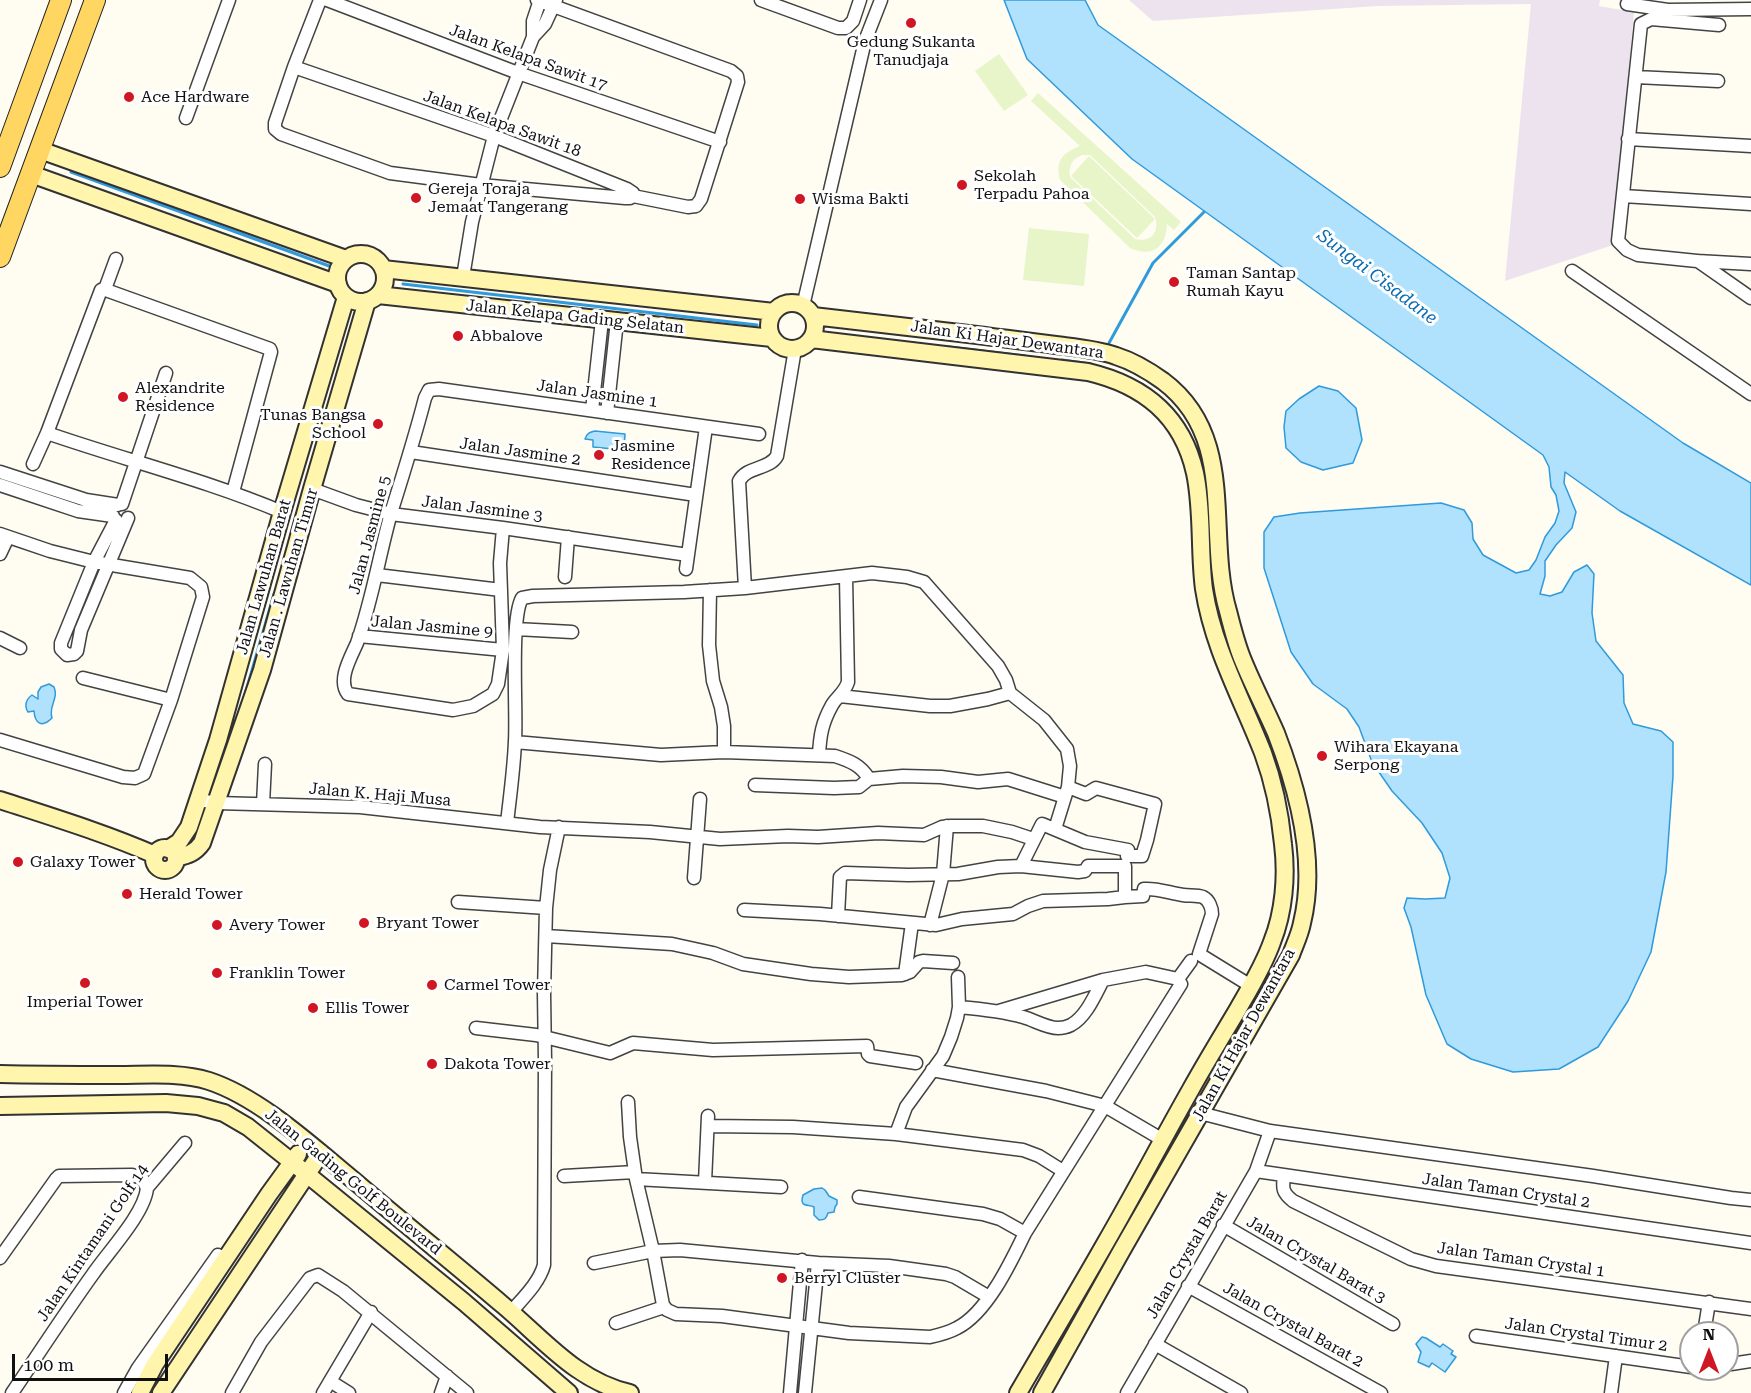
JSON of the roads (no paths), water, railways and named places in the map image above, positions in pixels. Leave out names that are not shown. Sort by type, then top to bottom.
[{"type":"main road","points":[[1,163],[6,137],[61,0]]},
{"type":"main road","points":[[0,257],[95,0]]},
{"type":"street","points":[[186,118],[229,0]]},
{"type":"street","points":[[320,0],[275,123],[275,129],[281,134],[390,173],[481,185],[625,198],[633,196]]},
{"type":"street","name":"Jalan Kelapa Sawit 17","points":[[327,0],[518,74],[720,142]]},
{"type":"street","points":[[533,37],[533,21],[539,0],[555,3],[731,70],[738,82],[720,142]]},
{"type":"street","points":[[761,0],[838,28],[846,28],[853,21],[860,0]]},
{"type":"street","points":[[808,311],[866,41],[881,0]]},
{"type":"street","points":[[463,278],[472,222],[494,136],[533,37],[545,24],[555,3]]},
{"type":"street","points":[[1628,4],[1668,10],[1751,9]]},
{"type":"street","points":[[1719,25],[1651,19],[1641,24],[1618,241],[1627,250],[1638,255],[1751,264]]},
{"type":"street","name":"Jalan Kelapa Sawit 18","points":[[294,67],[494,136],[627,189],[633,193],[633,196],[688,207],[696,206],[701,199],[720,142]]},
{"type":"street","points":[[1636,77],[1718,81]]},
{"type":"street","points":[[1628,139],[1751,146]]},
{"type":"street","points":[[40,150],[346,259]]},
{"type":"street","points":[[31,174],[342,290],[353,300],[373,298],[384,283],[383,269],[374,258],[367,255],[360,254],[346,259],[338,270],[342,290]]},
{"type":"street","points":[[1623,196],[1751,204]]},
{"type":"street","points":[[105,289],[116,259]]},
{"type":"street","points":[[1697,261],[1751,298]]},
{"type":"street","name":"Jalan Kelapa Gading Selatan","points":[[383,269],[774,312]]},
{"type":"street","points":[[1572,271],[1751,394]]},
{"type":"street","points":[[33,464],[47,433],[101,289],[105,289],[270,349],[233,492]]},
{"type":"street","name":"Jalan Lawuhan Barat","points":[[166,854],[184,835],[199,800],[218,740],[342,290]]},
{"type":"street","name":"Jalan Kelapa Gading Selatan","points":[[373,298],[772,338]]},
{"type":"street","name":"Jalan . Lawuhan Timur","points":[[166,854],[189,855],[197,850],[202,843],[217,803],[262,670],[312,489],[373,298]]},
{"type":"street","points":[[789,302],[797,303],[808,311],[815,327],[811,339],[795,349],[780,346],[772,338],[769,328],[769,321],[774,312],[782,304],[789,302]]},
{"type":"street","name":"Jalan Ki Hajar Dewantara","points":[[808,311],[837,318],[1087,349],[1136,364],[1163,381],[1182,399],[1197,419],[1207,440],[1215,473],[1220,573],[1227,609],[1242,657],[1276,734],[1300,813],[1308,862],[1307,896],[1302,923],[1291,955],[1042,1393]]},
{"type":"street","points":[[833,341],[826,335],[825,328],[837,318]]},
{"type":"street","points":[[592,410],[610,321]]},
{"type":"street","points":[[608,413],[610,321]]},
{"type":"street","name":"Jalan Ki Hajar Dewantara","points":[[811,339],[1088,372],[1127,384],[1147,396],[1164,413],[1179,431],[1190,454],[1196,476],[1202,570],[1210,618],[1219,648],[1271,777],[1280,820],[1285,868],[1284,889],[1273,941],[1251,986],[1107,1242],[1018,1393]]},
{"type":"street","points":[[1041,367],[1042,343]]},
{"type":"street","points":[[745,588],[739,481],[741,476],[768,465],[777,456],[795,349]]},
{"type":"street","points":[[119,513],[109,564],[81,630],[77,651],[67,655],[61,650],[61,643],[94,562],[119,513],[166,373]]},
{"type":"street","name":"Jalan Jasmine 1","points":[[429,390],[440,389],[759,434]]},
{"type":"street","name":"Jalan Jasmine 5","points":[[429,390],[391,514],[359,636],[345,675],[345,689],[348,694],[453,710],[473,706],[493,694],[498,684],[502,650]]},
{"type":"street","points":[[686,569],[706,427]]},
{"type":"street","points":[[47,433],[233,492],[282,512]]},
{"type":"street","name":"Jalan Jasmine 2","points":[[411,452],[696,495]]},
{"type":"street","points":[[0,472],[119,513]]},
{"type":"street","points":[[0,485],[78,511],[119,513]]},
{"type":"street","name":"Jalan Jasmine 3","points":[[312,489],[356,505],[391,514],[688,555]]},
{"type":"street","points":[[502,650],[500,563],[503,528]]},
{"type":"street","points":[[0,554],[4,535],[50,551],[94,562],[190,578],[201,587],[203,597],[171,700],[144,774],[135,778],[123,777],[0,740]]},
{"type":"street","points":[[565,577],[568,537]]},
{"type":"street","points":[[507,823],[515,742],[516,629],[518,606],[524,597],[745,588],[872,573],[907,577],[924,582],[998,666],[1010,693],[1044,720],[1067,749],[1070,766],[1066,792],[1055,829]]},
{"type":"street","points":[[376,575],[501,590]]},
{"type":"street","points":[[819,755],[820,731],[833,702],[845,690],[848,682],[846,577]]},
{"type":"street","points":[[710,590],[709,645],[713,681],[724,726],[724,752]]},
{"type":"street","points":[[516,629],[572,632]]},
{"type":"street","name":"Jalan Jasmine 9","points":[[359,636],[502,650]]},
{"type":"street","points":[[0,638],[20,648]]},
{"type":"street","points":[[83,678],[171,700]]},
{"type":"street","points":[[840,696],[930,706],[950,706],[1010,693]]},
{"type":"street","points":[[218,740],[236,747]]},
{"type":"street","points":[[515,742],[661,755],[724,752],[835,756],[851,761],[864,770],[869,779]]},
{"type":"street","points":[[263,804],[265,764]]},
{"type":"street","points":[[755,785],[843,788],[859,787],[869,779],[903,776],[941,777],[978,782],[1008,779],[1066,792],[1086,794],[1096,788],[1155,804],[1142,856],[1126,861],[1088,866],[1083,872],[1021,866],[958,874],[845,873],[840,877],[838,916]]},
{"type":"street","points":[[694,878],[700,799]]},
{"type":"street","points":[[0,800],[134,846],[166,854]]},
{"type":"street","name":"Jalan K. Haji Musa","points":[[199,800],[217,803],[360,807],[507,823],[720,839],[878,833],[924,835],[947,826],[983,826],[1033,839]]},
{"type":"street","points":[[1021,866],[1041,824],[1085,843],[1128,850],[1125,897]]},
{"type":"street","points":[[930,925],[943,874],[947,826]]},
{"type":"street","points":[[511,1312],[528,1293],[544,1265],[546,908],[550,870],[559,827]]},
{"type":"street","points":[[744,910],[941,925],[959,920],[1013,914],[1043,901],[1143,896],[1144,889],[1157,888],[1182,895],[1201,896],[1206,899],[1212,914],[1198,954],[1251,986]]},
{"type":"street","points":[[458,902],[546,908]]},
{"type":"street","points":[[905,974],[912,923]]},
{"type":"street","points":[[546,936],[672,944],[713,953],[743,964],[849,977],[905,974],[923,961],[953,963]]},
{"type":"street","points":[[1178,979],[1191,961]]},
{"type":"street","points":[[998,1011],[1103,980],[1146,972],[1178,979]]},
{"type":"street","points":[[896,1134],[906,1107],[943,1056],[951,1037],[959,1007],[958,977]]},
{"type":"street","points":[[628,1102],[635,1176],[664,1307],[676,1314],[722,1316],[849,1333],[930,1337],[959,1327],[971,1318],[989,1297],[1007,1269],[1025,1233],[1180,986],[1178,979]]},
{"type":"street","points":[[959,1007],[998,1011],[1056,1028],[1065,1028],[1080,1017],[1103,980]]},
{"type":"street","points":[[476,1028],[509,1031],[610,1053],[633,1043],[713,1050],[867,1046],[870,1056],[916,1063]]},
{"type":"street","points":[[932,1070],[1046,1091],[1105,1106],[1163,1140]]},
{"type":"street","name":"Jalan Gading Golf Boulevard","points":[[0,1074],[171,1075],[207,1081],[234,1092],[262,1108],[321,1154],[574,1367],[597,1382],[630,1393]]},
{"type":"street","name":"Jalan Gading Golf Boulevard","points":[[0,1106],[166,1103],[224,1113],[248,1128],[292,1162],[464,1302],[569,1393]]},
{"type":"street","points":[[1200,1113],[1270,1131],[1751,1200]]},
{"type":"street","points":[[705,1182],[708,1121],[896,1134],[1023,1150],[1040,1156],[1064,1171]]},
{"type":"street","name":"Jalan Crystal Barat","points":[[1127,1393],[1256,1171],[1270,1131]]},
{"type":"street","name":"Jalan Kintamani Golf 14","points":[[12,1393],[136,1215],[146,1197],[147,1188],[185,1143]]},
{"type":"street","points":[[140,1393],[155,1364],[307,1143]]},
{"type":"street","points":[[161,1393],[321,1154]]},
{"type":"street","name":"Jalan Taman Crystal 2","points":[[1256,1171],[1751,1243]]},
{"type":"street","points":[[0,1258],[59,1176],[132,1174],[141,1178],[147,1188]]},
{"type":"street","points":[[564,1176],[635,1176],[781,1187]]},
{"type":"street","name":"Jalan Taman Crystal 1","points":[[1284,1176],[1282,1188],[1285,1195],[1293,1201],[1411,1258],[1436,1266],[1751,1309]]},
{"type":"street","points":[[124,1393],[138,1368],[178,1314],[259,1194]]},
{"type":"street","points":[[859,1197],[983,1214],[1000,1219],[1025,1233]]},
{"type":"street","name":"Jalan Crystal Barat 3","points":[[1223,1226],[1393,1324]]},
{"type":"street","points":[[594,1263],[653,1251],[680,1250],[818,1263],[889,1266],[938,1272],[955,1277],[989,1297]]},
{"type":"street","points":[[790,1393],[802,1260]]},
{"type":"street","points":[[805,1393],[818,1263]]},
{"type":"street","points":[[231,1393],[261,1342],[315,1275],[343,1291],[371,1312],[467,1393]]},
{"type":"street","name":"Jalan Crystal Barat 2","points":[[1188,1286],[1381,1393]]},
{"type":"street","points":[[1706,1321],[1709,1302]]},
{"type":"street","points":[[616,1323],[664,1307]]},
{"type":"street","points":[[323,1393],[371,1312]]},
{"type":"street","points":[[186,1318],[203,1330]]},
{"type":"street","name":"Jalan Crystal Timur 2","points":[[1476,1335],[1679,1365]]},
{"type":"street","points":[[1155,1344],[1241,1393]]},
{"type":"street","points":[[1611,1393],[1616,1356]]},
{"type":"street","points":[[441,1393],[447,1376]]},
{"type":"street","points":[[330,1381],[349,1393]]},
{"type":"water","name":"Sungai Cisadane","points":[[1004,0],[1085,0],[1098,25],[1683,443],[1751,483],[1751,585],[1620,511],[1565,472],[1564,483],[1576,512],[1572,528],[1545,561],[1545,576],[1540,594],[1550,596],[1562,592],[1574,572],[1587,565],[1594,574],[1592,613],[1596,641],[1623,675],[1624,703],[1633,724],[1661,731],[1673,742],[1673,776],[1666,872],[1651,952],[1628,1001],[1598,1047],[1559,1069],[1513,1072],[1471,1059],[1447,1044],[1426,995],[1411,927],[1404,908],[1407,898],[1445,898],[1450,878],[1442,853],[1422,823],[1392,791],[1372,762],[1359,727],[1347,709],[1313,684],[1291,652],[1264,568],[1264,532],[1274,517],[1300,513],[1441,503],[1464,510],[1472,523],[1473,539],[1483,555],[1516,573],[1529,570],[1536,560],[1545,537],[1555,523],[1559,511],[1556,495],[1551,487],[1549,467],[1543,455],[1132,159],[1027,59]]},
{"type":"water","points":[[1319,386],[1338,391],[1356,408],[1362,440],[1353,463],[1323,470],[1301,462],[1286,448],[1284,427],[1286,411]]},
{"type":"water","points":[[595,431],[625,434],[624,450],[593,447],[593,440],[585,439],[589,433]]},
{"type":"water","points":[[49,684],[54,687],[55,691],[51,710],[52,718],[42,724],[37,722],[34,711],[28,712],[26,703],[32,695],[38,699],[41,687]]},
{"type":"water","points":[[822,1188],[829,1196],[837,1200],[837,1204],[834,1212],[828,1213],[825,1219],[819,1220],[814,1215],[814,1207],[803,1204],[802,1199],[803,1195],[814,1189]]},
{"type":"water","points":[[1422,1337],[1440,1347],[1443,1344],[1453,1351],[1451,1354],[1456,1357],[1445,1372],[1432,1363],[1429,1367],[1418,1362],[1421,1352],[1416,1344]]},
{"type":"waterway","points":[[71,172],[332,267]]},
{"type":"waterway","points":[[1109,343],[1153,263],[1204,212]]},
{"type":"waterway","points":[[403,284],[757,325]]},
{"type":"waterway","points":[[949,347],[1025,356]]},
{"type":"waterway","points":[[1062,360],[1091,364]]},
{"type":"waterway","points":[[244,698],[274,594]]},
{"type":"place","name":"Gedung Sukanta Tanudjaja","points":[[911,23]]},
{"type":"place","name":"Ace Hardware","points":[[129,97]]},
{"type":"place","name":"Sekolah Terpadu Pahoa","points":[[962,185]]},
{"type":"place","name":"Gereja Toraja Jemaat Tangerang","points":[[416,198]]},
{"type":"place","name":"Wisma Bakti","points":[[800,199]]},
{"type":"place","name":"Taman Santap Rumah Kayu","points":[[1174,282]]},
{"type":"place","name":"Abbalove","points":[[458,336]]},
{"type":"place","name":"Alexandrite Residence","points":[[123,397]]},
{"type":"place","name":"Tunas Bangsa School","points":[[378,424]]},
{"type":"place","name":"Jasmine Residence","points":[[599,455]]},
{"type":"place","name":"Wihara Ekayana Serpong","points":[[1322,756]]},
{"type":"place","name":"Galaxy Tower","points":[[18,862]]},
{"type":"place","name":"Herald Tower","points":[[127,894]]},
{"type":"place","name":"Bryant Tower","points":[[364,923]]},
{"type":"place","name":"Avery Tower","points":[[217,925]]},
{"type":"place","name":"Franklin Tower","points":[[217,973]]},
{"type":"place","name":"Imperial Tower","points":[[85,983]]},
{"type":"place","name":"Carmel Tower","points":[[432,985]]},
{"type":"place","name":"Ellis Tower","points":[[313,1008]]},
{"type":"place","name":"Dakota Tower","points":[[432,1064]]},
{"type":"place","name":"Berryl Cluster","points":[[782,1278]]}]
